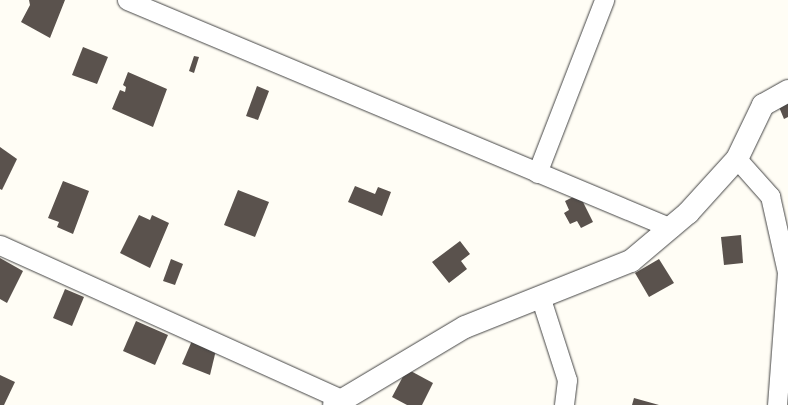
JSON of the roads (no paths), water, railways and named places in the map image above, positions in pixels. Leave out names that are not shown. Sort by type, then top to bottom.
[{"type":"street","points":[[126,0],[671,228]]},
{"type":"street","points":[[537,173],[604,0]]},
{"type":"street","points":[[0,246],[339,402],[465,327],[541,299],[631,261],[671,228],[737,159],[764,105],[788,92]]},
{"type":"street","points":[[737,159],[770,196],[783,233],[787,272],[777,405]]},
{"type":"street","points":[[541,299],[567,380],[564,405]]}]
